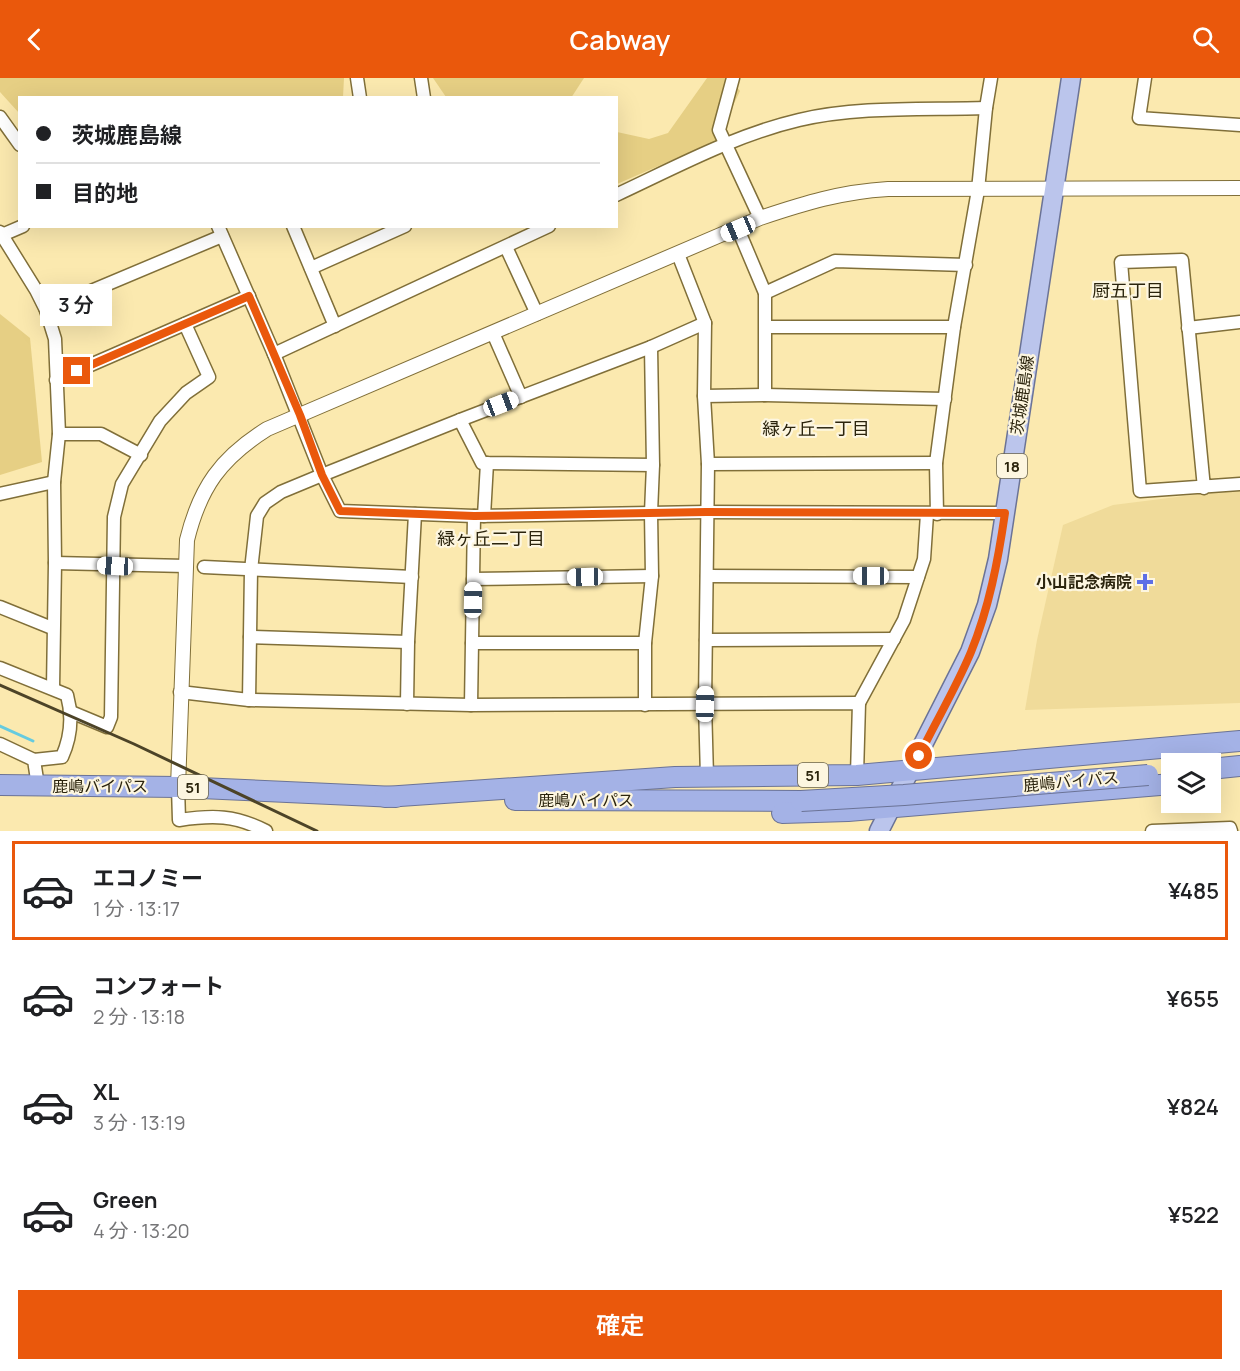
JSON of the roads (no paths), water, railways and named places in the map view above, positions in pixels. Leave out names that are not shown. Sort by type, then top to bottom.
[{"type":"highway","name":"51","points":[[385,796],[707,777],[857,775],[1240,741]]},
{"type":"highway","points":[[1221,768],[1240,766]]},
{"type":"highway","name":"鹿嶋バイパス","points":[[0,785],[178,787],[529,800],[801,801],[904,795],[1161,773]]},
{"type":"highway","points":[[1221,780],[1240,778]]},
{"type":"highway","name":"51","points":[[529,800],[551,812],[747,814],[892,808],[1161,785]]},
{"type":"main road","name":"茨城鹿島線","points":[[879,831],[970,652],[987,605],[996,570],[1071,78]]},
{"type":"street","points":[[357,78],[360,96]]},
{"type":"street","points":[[421,78],[424,96]]},
{"type":"street","points":[[733,78],[719,130],[760,218]]},
{"type":"street","points":[[857,775],[859,703],[904,620],[924,559],[932,514],[936,463],[954,327],[978,190],[991,78]]},
{"type":"street","points":[[1145,78],[1139,118],[1240,125]]},
{"type":"street","points":[[618,194],[725,144],[799,120],[849,112],[986,108]]},
{"type":"street","points":[[0,117],[18,142]]},
{"type":"street","points":[[266,831],[245,821],[221,816],[179,820],[180,692],[187,540],[193,514],[205,490],[220,467],[242,444],[267,429],[760,218],[820,198],[854,191],[888,189],[1240,188]]},
{"type":"street","points":[[18,228],[1,233],[36,290],[46,310],[55,339],[59,434],[54,482],[53,688]]},
{"type":"street","points":[[294,228],[335,326]]},
{"type":"street","points":[[311,268],[401,228]]},
{"type":"street","points":[[274,354],[545,228]]},
{"type":"street","points":[[738,229],[765,293],[765,395]]},
{"type":"street","points":[[46,310],[220,231],[300,415],[322,475],[340,511],[479,516],[706,512],[1005,513]]},
{"type":"street","points":[[506,247],[537,314]]},
{"type":"street","points":[[678,254],[705,323],[704,396],[708,464],[705,704],[707,777]]},
{"type":"street","points":[[1204,488],[1182,260],[1121,262],[1140,491],[1204,488],[1240,484]]},
{"type":"street","points":[[765,293],[835,261],[966,265]]},
{"type":"street","points":[[56,380],[249,296]]},
{"type":"street","points":[[1188,328],[1240,322]]},
{"type":"street","points":[[249,700],[251,570],[257,516],[265,503],[281,492],[322,475],[651,347],[705,323]]},
{"type":"street","points":[[71,712],[107,727],[111,717],[114,518],[122,484],[160,421],[186,393],[209,377],[185,324]]},
{"type":"street","points":[[766,327],[954,327]]},
{"type":"street","points":[[493,333],[521,397]]},
{"type":"street","points":[[645,705],[645,643],[652,576],[651,513],[654,465],[651,347]]},
{"type":"street","points":[[704,396],[945,399]]},
{"type":"street","points":[[460,420],[482,463],[654,465]]},
{"type":"street","points":[[59,434],[101,435],[141,455]]},
{"type":"street","points":[[471,705],[473,579],[487,463]]},
{"type":"street","points":[[708,464],[936,463]]},
{"type":"street","points":[[0,495],[54,482]]},
{"type":"street","points":[[407,704],[415,514]]},
{"type":"street","points":[[55,563],[186,566]]},
{"type":"street","points":[[204,567],[412,577]]},
{"type":"street","points":[[473,579],[652,576]]},
{"type":"street","points":[[707,576],[918,577]]},
{"type":"street","points":[[0,608],[52,628]]},
{"type":"street","points":[[250,637],[408,642]]},
{"type":"street","points":[[706,640],[894,639]]},
{"type":"street","points":[[472,643],[645,643]]},
{"type":"street","points":[[0,668],[67,695],[71,712],[67,746],[62,757],[34,760],[0,744]]},
{"type":"street","points":[[180,692],[249,700],[407,704],[859,703]]},
{"type":"street","points":[[34,760],[38,786]]},
{"type":"street","points":[[1152,831],[1230,828],[1231,831]]},
{"type":"waterway","points":[[0,726],[33,741]]},
{"type":"railway","points":[[0,685],[134,744],[317,831]]},
{"type":"place","name":"小山記念病院","points":[[1145,582]]},
{"type":"district","name":"厨五丁目","points":[[1128,290]]},
{"type":"district","name":"緑ヶ丘一丁目","points":[[816,428]]},
{"type":"district","name":"緑ヶ丘二丁目","points":[[491,538]]}]
